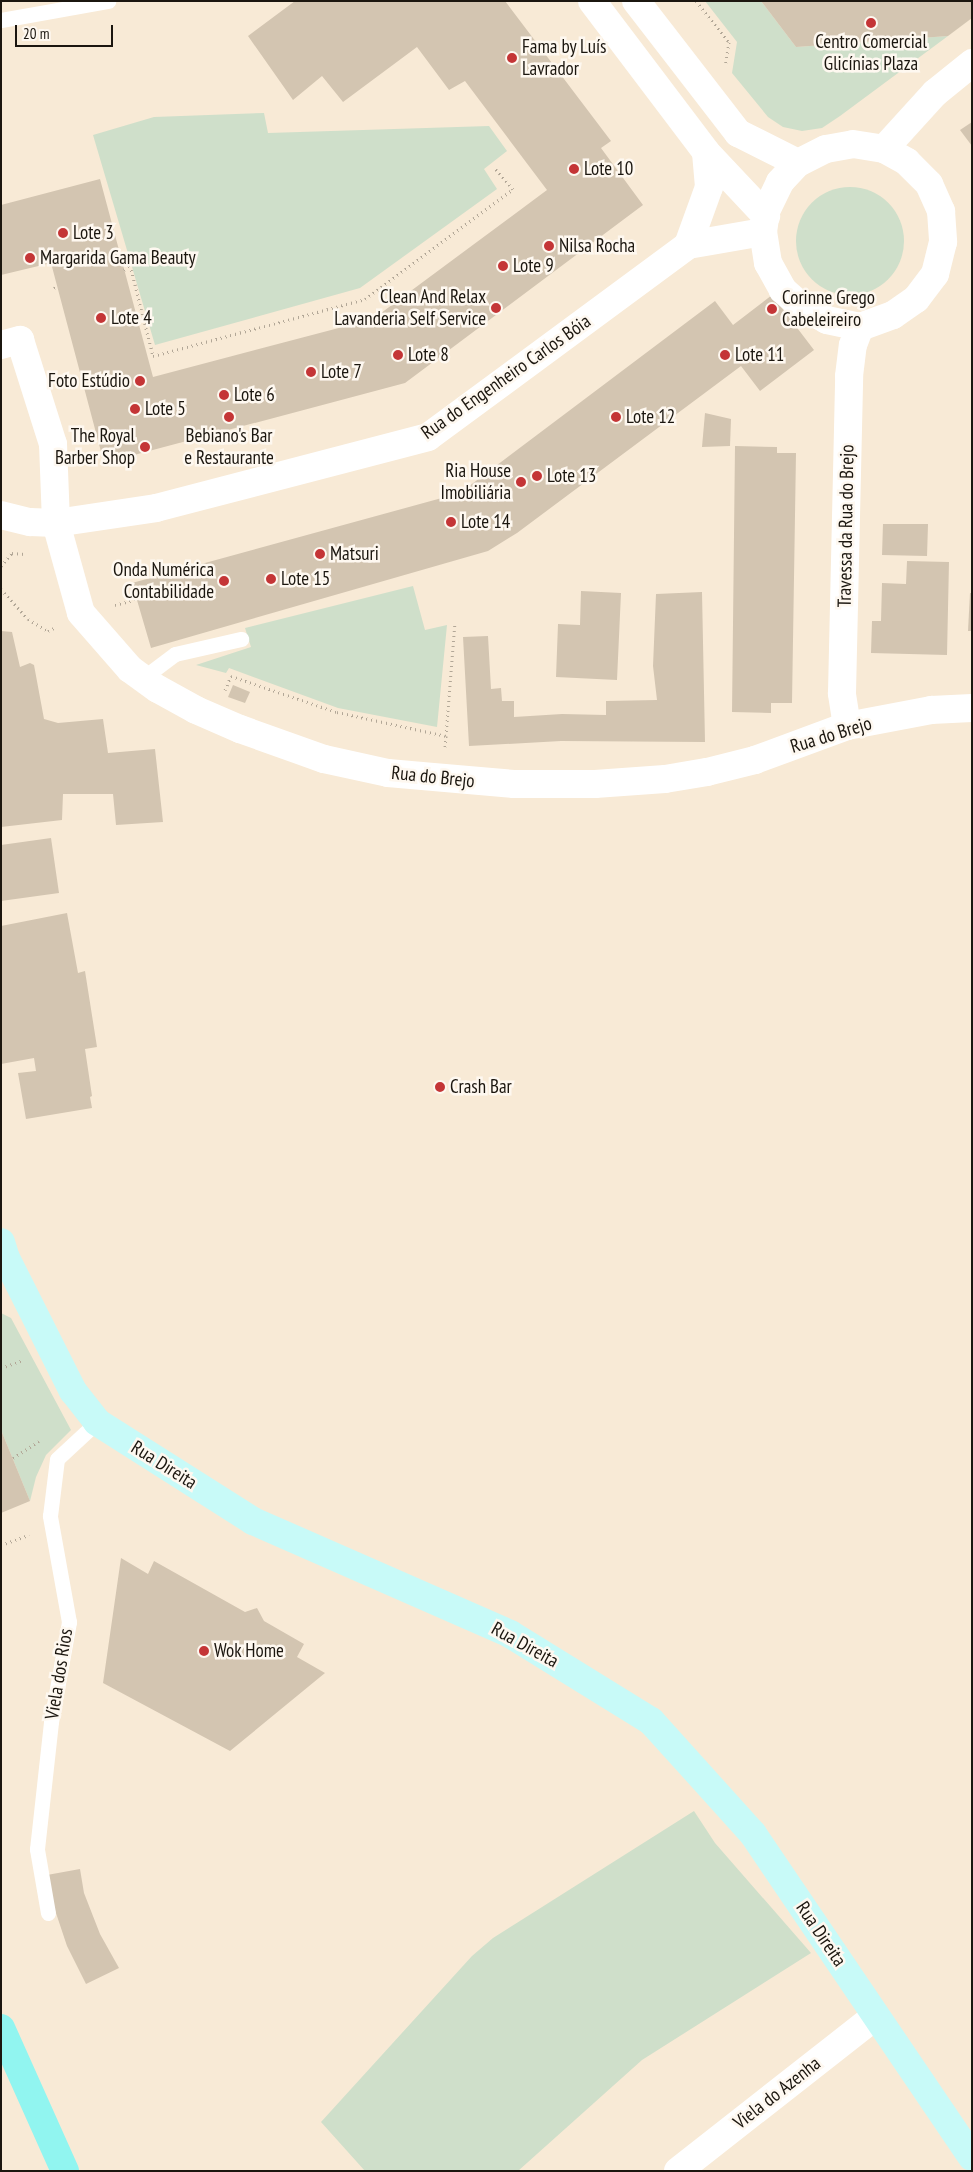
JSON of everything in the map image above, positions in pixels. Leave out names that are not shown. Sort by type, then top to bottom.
[{"type":"main road","name":"Rua Direita","points":[[1,1242],[6,1258],[73,1391],[97,1422],[253,1521],[510,1634],[651,1721],[753,1834],[972,2157]]},
{"type":"main road","points":[[1,2028],[65,2171]]},
{"type":"street","points":[[592,1],[706,152],[765,224]]},
{"type":"street","points":[[636,1],[738,133],[798,163]]},
{"type":"street","points":[[884,149],[935,94],[972,63]]},
{"type":"street","points":[[853,144],[884,149],[907,162],[929,184],[941,211],[943,242],[935,274],[916,299],[893,315],[860,327],[827,320],[800,306],[783,290],[768,263],[765,224],[780,182],[798,163],[826,149],[853,144]]},
{"type":"street","points":[[688,245],[709,187],[706,152]]},
{"type":"street","name":"Rua do Engenheiro Carlos Bóia","points":[[56,523],[156,508],[428,437],[688,245],[765,224]]},
{"type":"street","name":"Travessa da Rua do Brejo","points":[[847,726],[842,693],[849,376],[853,345],[860,327]]},
{"type":"street","name":"Rua do Brejo","points":[[1,345],[20,340],[53,444],[56,523],[81,613],[130,669],[196,710],[240,729],[324,759],[388,773],[504,784],[595,784],[665,779],[690,775],[755,760],[847,726],[931,710],[972,708]]},
{"type":"street","points":[[1,515],[30,522],[56,523]]},
{"type":"street","name":"Viela do Azenha","points":[[678,2171],[876,2016]]},
{"type":"lane","points":[[1,20],[108,1]]},
{"type":"lane","points":[[143,678],[175,654],[241,639]]},
{"type":"lane","name":"Viela dos Rios","points":[[48,1913],[37,1849],[51,1722],[68,1622],[50,1516],[57,1459],[97,1422]]},
{"type":"path","points":[[696,1],[729,42],[723,73]]},
{"type":"path","points":[[124,270],[130,265],[153,356],[365,299],[512,189],[495,168]]},
{"type":"path","points":[[1,589],[28,619],[48,630],[81,613]]},
{"type":"path","points":[[444,754],[455,622]]},
{"type":"path","points":[[224,693],[231,676],[337,712],[446,736]]},
{"type":"path","points":[[13,1458],[18,1454]]},
{"type":"path","points":[[1,1545],[25,1536]]},
{"type":"green space","points":[[705,1],[761,1],[796,47],[948,36],[822,128],[802,131],[783,127],[768,117],[732,73],[737,42]]},
{"type":"green space","points":[[264,113],[268,133],[489,126],[507,151],[484,169],[497,189],[360,288],[155,345],[93,135],[154,117]]},
{"type":"green space","points":[[850,187],[871,191],[888,203],[900,220],[904,241],[900,262],[888,279],[871,291],[850,295],[829,291],[812,279],[800,262],[796,241],[800,220],[812,203],[829,191]]},
{"type":"green space","points":[[413,586],[425,630],[447,625],[437,727],[338,708],[229,668],[226,673],[196,665],[251,647],[245,628]]},
{"type":"green space","points":[[1,1313],[11,1318],[71,1430],[46,1455],[36,1477],[30,1501],[1,1430]]},
{"type":"green space","points":[[694,1811],[715,1843],[811,1953],[642,2060],[518,2171],[365,2171],[321,2122],[472,1956],[493,1938]]},
{"type":"building","points":[[295,1],[505,1],[611,141],[601,148],[643,205],[405,383],[104,463],[51,263],[1,275],[1,205],[100,179],[153,377],[373,319],[547,190],[465,81],[449,90],[417,47],[343,102],[322,76],[293,100],[248,36]]},
{"type":"building","name":"Centro Comercial Glicínias Plaza","points":[[761,1],[972,1],[972,18],[948,36],[796,47]]},
{"type":"building","points":[[972,122],[972,146],[960,130]]},
{"type":"building","points":[[772,295],[814,350],[760,391],[741,366],[517,533],[488,551],[151,648],[132,583],[460,493],[715,301],[733,325]]},
{"type":"building","points":[[705,413],[731,419],[730,446],[702,447]]},
{"type":"building","points":[[735,446],[777,447],[777,453],[796,453],[792,703],[771,703],[771,713],[732,712]]},
{"type":"building","points":[[883,524],[928,524],[927,556],[882,555]]},
{"type":"building","points":[[907,561],[949,562],[947,655],[871,653],[872,621],[881,621],[882,583],[906,584]]},
{"type":"building","points":[[581,591],[621,593],[617,680],[556,677],[558,624],[580,625]]},
{"type":"building","points":[[702,592],[705,742],[561,741],[469,746],[463,637],[488,636],[491,689],[501,688],[502,701],[514,701],[514,717],[562,714],[606,715],[606,701],[657,700],[653,666],[656,594]]},
{"type":"building","points":[[970,593],[972,593],[972,631],[968,631]]},
{"type":"building","points":[[1,631],[12,632],[20,667],[30,663],[34,665],[44,719],[58,723],[103,719],[108,753],[155,749],[163,822],[116,825],[113,794],[63,794],[62,820],[1,827]]},
{"type":"building","points":[[233,685],[250,692],[245,703],[228,697]]},
{"type":"building","points":[[51,838],[59,893],[1,901],[1,845]]},
{"type":"building","points":[[67,913],[78,973],[85,971],[97,1047],[85,1049],[92,1108],[26,1119],[18,1073],[36,1071],[34,1058],[1,1064],[1,926]]},
{"type":"building","points":[[1,1430],[30,1501],[1,1513]]},
{"type":"building","name":"Wok Home","points":[[121,1558],[148,1574],[154,1561],[245,1612],[257,1608],[264,1621],[304,1644],[297,1657],[325,1673],[230,1751],[103,1683]]},
{"type":"building","points":[[80,1869],[84,1893],[100,1934],[119,1968],[86,1984],[67,1946],[53,1904],[47,1875]]},
{"type":"place","name":"Centro Comercial Glicínias Plaza","points":[[871,23]]},
{"type":"place","name":"Fama by Luís Lavrador","points":[[512,58]]},
{"type":"place","name":"Lote 10","points":[[574,169]]},
{"type":"place","name":"Lote 3","points":[[63,233]]},
{"type":"place","name":"Nilsa Rocha","points":[[549,246]]},
{"type":"place","name":"Margarida Gama Beauty","points":[[30,258]]},
{"type":"place","name":"Lote 9","points":[[503,266]]},
{"type":"place","name":"Clean And Relax Lavanderia Self Service","points":[[496,308]]},
{"type":"place","name":"Corinne Grego Cabeleireiro","points":[[772,309]]},
{"type":"place","name":"Lote 4","points":[[101,318]]},
{"type":"place","name":"Lote 8","points":[[398,355]]},
{"type":"place","name":"Lote 11","points":[[725,355]]},
{"type":"place","name":"Lote 7","points":[[311,372]]},
{"type":"place","name":"Foto Estúdio","points":[[140,381]]},
{"type":"place","name":"Lote 6","points":[[224,395]]},
{"type":"place","name":"Lote 5","points":[[135,409]]},
{"type":"place","name":"Bebiano's Bar e Restaurante","points":[[229,417]]},
{"type":"place","name":"Lote 12","points":[[616,417]]},
{"type":"place","name":"The Royal Barber Shop","points":[[145,447]]},
{"type":"place","name":"Lote 13","points":[[537,476]]},
{"type":"place","name":"Ria House Imobiliária","points":[[521,482]]},
{"type":"place","name":"Lote 14","points":[[451,522]]},
{"type":"place","name":"Matsuri","points":[[320,554]]},
{"type":"place","name":"Lote 15","points":[[271,579]]},
{"type":"place","name":"Onda Numérica Contabilidade","points":[[224,581]]},
{"type":"place","name":"Crash Bar","points":[[440,1087]]},
{"type":"place","name":"Wok Home","points":[[204,1651]]}]
